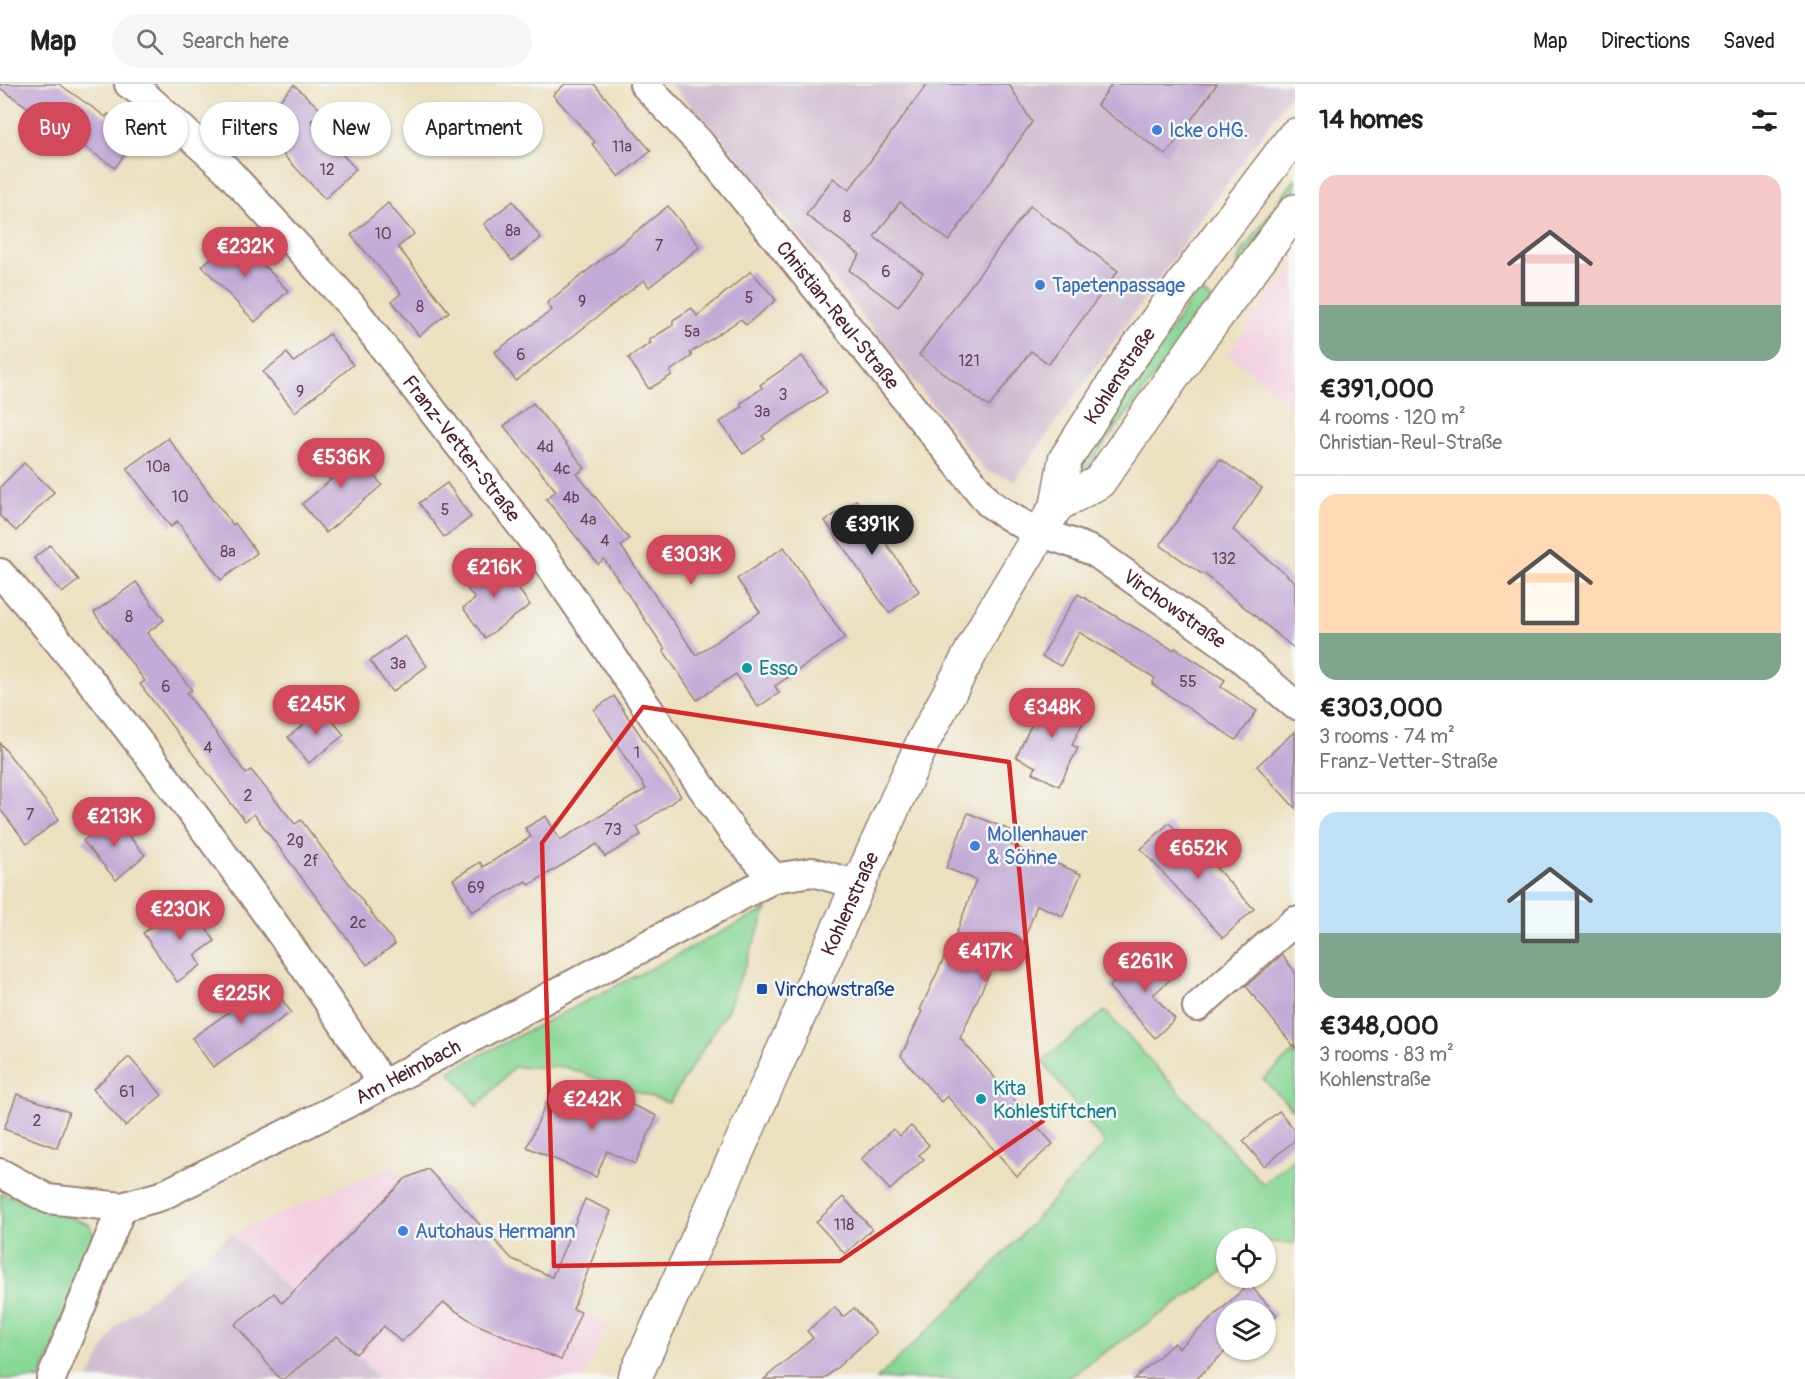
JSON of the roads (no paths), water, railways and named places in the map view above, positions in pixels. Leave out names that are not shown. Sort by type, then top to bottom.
[{"type":"main road","name":"Kohlenstraße","points":[[634,1379],[923,742],[987,622],[1057,505],[1065,460],[1128,361],[1203,256],[1295,135]]},
{"type":"main road","points":[[1057,505],[1099,482],[1295,212]]},
{"type":"main road","points":[[1203,256],[1235,292]]},
{"type":"street","name":"Franz-Vetter-Straße","points":[[129,84],[141,92],[225,168],[350,304],[534,542],[734,834],[774,878]]},
{"type":"street","name":"Christian-Reul-Straße","points":[[644,84],[699,142],[989,503],[1040,533]]},
{"type":"street","name":"Virchowstraße","points":[[1040,533],[1080,545],[1096,553],[1226,645],[1295,705]]},
{"type":"street","points":[[0,573],[94,683],[243,880],[346,1025],[382,1084]]},
{"type":"street","name":"Am Heimbach","points":[[122,1207],[161,1196],[352,1101],[774,878],[813,872],[858,885]]},
{"type":"street","points":[[1197,1007],[1295,921]]},
{"type":"street","points":[[0,1173],[48,1199],[122,1207],[51,1379]]},
{"type":"place","name":"Icke oHG.","points":[[1157,130]]},
{"type":"place","name":"Tapetenpassage","points":[[1040,285]]},
{"type":"place","name":"Esso","points":[[747,668]]},
{"type":"place","name":"Mollenhauer & Söhne","points":[[975,846]]},
{"type":"place","name":"Virchowstraße","points":[[762,989]]},
{"type":"place","name":"Kita Kohlestiftchen","points":[[981,1099]]},
{"type":"place","name":"Autohaus Hermann","points":[[403,1231]]}]
